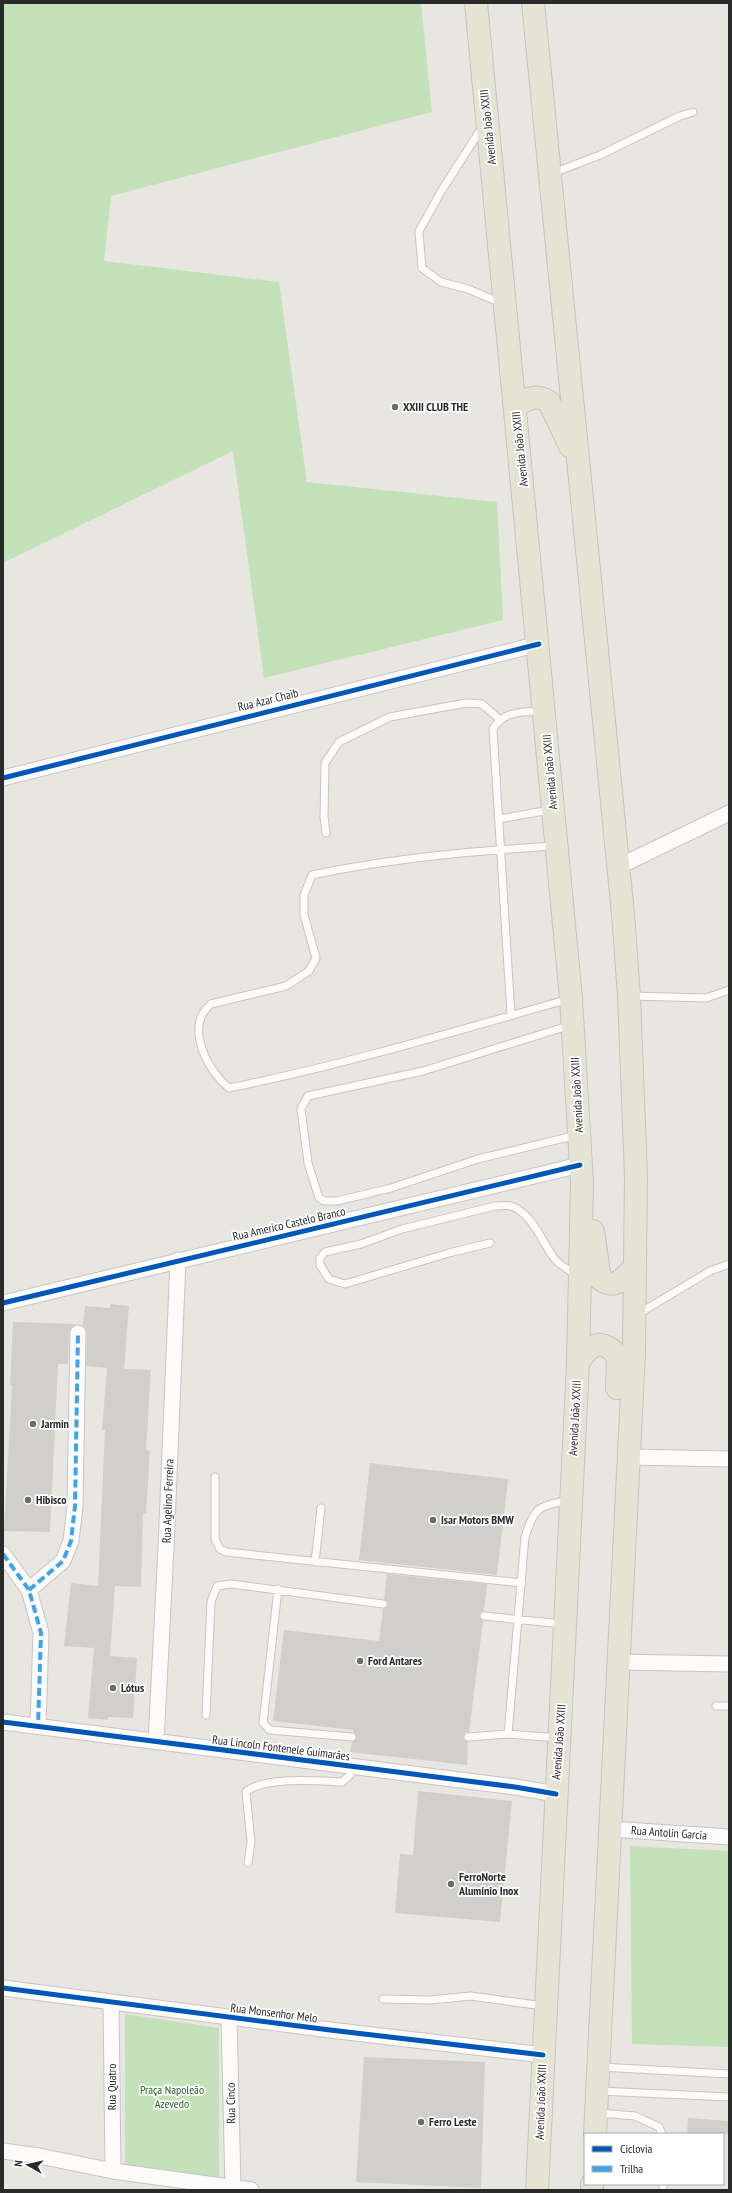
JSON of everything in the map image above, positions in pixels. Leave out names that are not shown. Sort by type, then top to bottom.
[{"type":"main road","name":"Avenida João XXIII","points":[[476,3],[539,644],[571,998],[581,1174],[578,1363],[570,1500],[560,1738],[545,2006],[537,2190]]},
{"type":"main road","points":[[533,3],[618,867],[629,996],[636,1176],[635,1316],[629,1457],[595,2133]]},
{"type":"main road","points":[[516,405],[536,396],[544,398],[549,402],[577,460]]},
{"type":"main road","points":[[581,1174],[595,1242],[600,1279],[606,1284],[616,1284],[623,1280],[635,1267]]},
{"type":"main road","points":[[578,1363],[585,1352],[594,1345],[602,1345],[611,1348],[618,1356],[617,1400],[619,1422],[629,1457]]},
{"type":"street","name":"Rua Azar Chaib","points":[[3,778],[539,644]]},
{"type":"street","points":[[618,867],[729,813]]},
{"type":"street","name":"Rua Americo Castelo Branco","points":[[3,1303],[178,1260],[581,1174]]},
{"type":"street","name":"Rua Agelino Ferreira","points":[[156,1742],[167,1541],[178,1260]]},
{"type":"street","points":[[29,1590],[63,1561],[71,1541],[75,1506],[78,1333]]},
{"type":"street","points":[[629,1457],[729,1459]]},
{"type":"street","points":[[3,1554],[29,1590],[41,1633],[38,1726]]},
{"type":"street","points":[[619,1662],[729,1664]]},
{"type":"street","name":"Rua Lincoln Fontenele Guimarães","points":[[3,1722],[516,1787],[556,1794]]},
{"type":"street","name":"Rua Antolin Garcia","points":[[610,1829],[729,1837]]},
{"type":"street","name":"Rua Monsenhor Melo","points":[[3,1988],[229,2018],[543,2055]]},
{"type":"street","name":"Rua Quatro","points":[[112,2003],[113,2171]]},
{"type":"street","name":"Rua Cinco","points":[[229,2018],[233,2188]]},
{"type":"street","points":[[3,2151],[39,2156],[113,2171],[252,2190]]},
{"type":"lane","points":[[549,174],[600,155],[680,116],[693,112]]},
{"type":"lane","points":[[487,119],[442,190],[419,231],[422,268],[441,282],[468,288],[506,304]]},
{"type":"lane","points":[[326,833],[324,817],[325,762],[339,742],[390,716],[466,703],[482,704],[499,719]]},
{"type":"lane","points":[[511,1015],[493,729],[499,719],[517,712],[545,710]]},
{"type":"lane","points":[[499,819],[554,810]]},
{"type":"lane","points":[[557,846],[500,849],[362,865],[312,875],[304,895],[304,914],[316,958],[309,971],[286,986],[211,1004],[202,1011],[198,1027],[203,1052],[216,1078],[228,1088],[270,1080],[461,1031],[571,998]]},
{"type":"lane","points":[[629,996],[706,998],[729,990]]},
{"type":"lane","points":[[573,1024],[423,1071],[308,1096],[301,1109],[308,1163],[319,1198],[324,1201],[337,1201],[391,1188],[478,1159],[579,1135]]},
{"type":"lane","points":[[490,1243],[449,1253],[345,1284],[329,1279],[320,1265],[320,1258],[325,1252],[361,1244],[425,1223],[495,1206],[509,1206],[517,1209],[527,1220],[545,1241],[554,1258],[580,1277]]},
{"type":"lane","points":[[635,1316],[710,1271],[729,1264]]},
{"type":"lane","points":[[215,1477],[215,1539],[220,1549],[226,1552],[522,1583]]},
{"type":"lane","points":[[508,1734],[525,1537],[534,1512],[545,1506],[570,1500]]},
{"type":"lane","points":[[315,1562],[320,1508]]},
{"type":"lane","points":[[206,1715],[209,1618],[212,1594],[217,1586],[231,1584],[383,1604]]},
{"type":"lane","points":[[278,1590],[264,1726],[270,1730],[352,1737]]},
{"type":"lane","points":[[484,1616],[565,1624]]},
{"type":"lane","points":[[716,1706],[729,1706]]},
{"type":"lane","points":[[468,1737],[508,1734],[560,1738]]},
{"type":"lane","points":[[248,1863],[252,1842],[246,1792],[252,1787],[272,1782],[342,1782],[350,1775],[351,1767]]},
{"type":"lane","points":[[383,1998],[430,2000],[471,1996],[545,2006]]},
{"type":"lane","points":[[598,2067],[729,2074]]},
{"type":"lane","points":[[597,2091],[729,2096]]},
{"type":"lane","points":[[596,2112],[635,2116],[659,2127],[662,2133]]},
{"type":"green space","points":[[3,3],[421,3],[432,112],[111,196],[104,261],[279,282],[307,482],[497,502],[503,620],[264,678],[233,451],[3,563]]},
{"type":"green space","points":[[630,1846],[729,1851],[729,2047],[632,2044]]},
{"type":"green space","name":"Praça Napoleão Azevedo","points":[[125,2014],[219,2028],[219,2178],[125,2166]]},
{"type":"building","points":[[110,1304],[129,1306],[124,1369],[151,1370],[146,1450],[150,1451],[146,1513],[143,1513],[141,1587],[115,1586],[110,1656],[137,1658],[133,1718],[108,1717],[108,1720],[88,1718],[94,1648],[64,1646],[71,1583],[98,1586],[105,1430],[102,1430],[107,1368],[86,1366],[87,1333],[86,1328],[80,1325],[83,1325],[85,1306],[110,1308]]},
{"type":"building","points":[[13,1322],[76,1324],[69,1332],[68,1364],[58,1364],[50,1532],[4,1531],[12,1385],[10,1385]]},
{"type":"building","name":"Isar Motors BMW","points":[[370,1463],[508,1479],[497,1575],[359,1560]]},
{"type":"building","points":[[387,1574],[487,1584],[484,1611],[479,1615],[483,1621],[469,1732],[465,1733],[463,1737],[468,1742],[467,1765],[350,1752],[352,1742],[357,1738],[353,1730],[273,1721],[284,1630],[379,1641],[383,1609],[388,1604],[384,1599]]},
{"type":"building","name":"FerroNorte Alumínio Inox","points":[[418,1791],[512,1801],[500,1922],[395,1913],[400,1854],[413,1855]]},
{"type":"building","name":"Ferro Leste","points":[[364,2057],[485,2062],[481,2188],[356,2182]]},
{"type":"building","points":[[688,2118],[729,2121],[729,2134],[687,2133]]},
{"type":"marked path","points":[[29,1590],[63,1561],[71,1541],[75,1506],[78,1333]]},
{"type":"marked path","points":[[3,1554],[29,1590],[41,1633],[38,1726]]},
{"type":"cycle path","points":[[3,778],[539,644]]},
{"type":"cycle path","points":[[3,1303],[580,1165]]},
{"type":"cycle path","points":[[3,1722],[515,1787],[556,1794]]},
{"type":"cycle path","points":[[3,1988],[330,2030],[543,2055]]},
{"type":"place","name":"XXIII CLUB THE","points":[[395,407]]},
{"type":"place","name":"Jarmin","points":[[33,1424]]},
{"type":"place","name":"Hibisco","points":[[28,1500]]},
{"type":"place","name":"Isar Motors BMW","points":[[433,1520]]},
{"type":"place","name":"Ford Antares","points":[[360,1661]]},
{"type":"place","name":"Lótus","points":[[113,1688]]},
{"type":"place","name":"FerroNorte Alumínio Inox","points":[[451,1884]]},
{"type":"place","name":"Ferro Leste","points":[[421,2122]]}]
